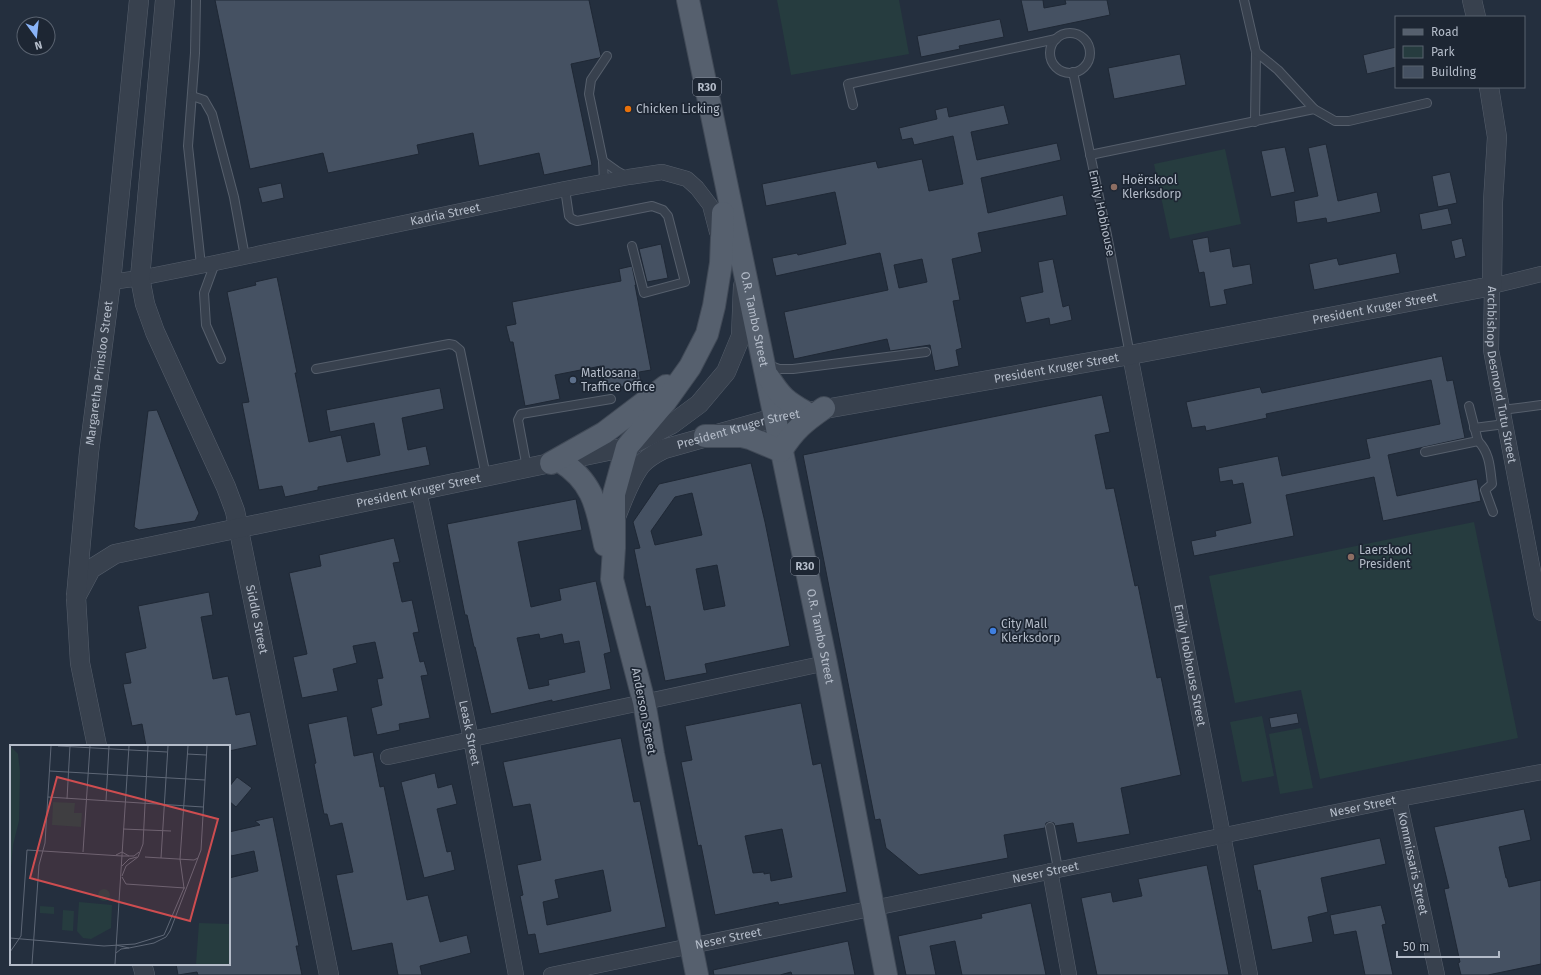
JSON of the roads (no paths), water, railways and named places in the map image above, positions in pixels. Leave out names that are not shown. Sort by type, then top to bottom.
[{"type":"main road","name":"O.R. Tambo Street","points":[[688,0],[826,663],[886,975]]},
{"type":"main road","name":"O.R. Tambo Street","points":[[627,447],[665,402],[690,367],[707,334],[714,306],[721,263],[724,225],[722,158]]},
{"type":"main road","points":[[556,462],[604,433],[690,367]]},
{"type":"main road","points":[[705,436],[742,436],[781,451],[790,435],[815,410],[789,403],[778,393],[764,367]]},
{"type":"main road","name":"Anderson Street","points":[[627,447],[614,494],[614,548],[612,579],[644,702],[697,975]]},
{"type":"main road","points":[[556,462],[571,468],[589,488],[598,513],[612,579]]},
{"type":"street","name":"Margaretha Prinsloo Street","points":[[97,745],[80,663],[76,597],[89,452],[111,282],[139,0]]},
{"type":"street","points":[[140,278],[165,0]]},
{"type":"street","points":[[1472,0],[1476,16]]},
{"type":"street","name":"Archbishop Desmond Tutu Street","points":[[1489,88],[1497,137],[1493,202],[1491,350],[1541,613]]},
{"type":"street","name":"Kadria Street","points":[[111,282],[140,278],[604,182],[662,172],[688,179],[698,188],[710,205],[716,226],[721,263]]},
{"type":"street","name":"President Kruger Street","points":[[76,597],[91,569],[115,554],[627,447],[672,424],[699,404],[726,372],[740,336],[744,271]]},
{"type":"street","name":"President Kruger Street","points":[[614,523],[627,489],[641,465],[650,457],[664,449],[705,436],[774,418],[815,410],[1130,355],[1492,286],[1541,274]]},
{"type":"street","name":"Siddle Street","points":[[140,278],[145,304],[155,332],[226,487],[235,511],[329,975]]},
{"type":"street","name":"Emily Hobhouse Street","points":[[1130,355],[1250,975]]},
{"type":"street","name":"Leask Street","points":[[419,491],[471,739],[516,975]]},
{"type":"street","points":[[388,757],[826,663]]},
{"type":"street","name":"Neser Street","points":[[551,975],[1399,798],[1541,772]]},
{"type":"street","name":"Kommissaris Street","points":[[1399,798],[1437,975]]},
{"type":"street","points":[[1054,870],[1069,975]]},
{"type":"street","points":[[142,965],[145,975]]},
{"type":"lane","points":[[196,0],[192,96],[188,146],[208,264],[204,293],[206,325],[221,359]]},
{"type":"lane","points":[[1244,0],[1256,52],[1255,122]]},
{"type":"lane","points":[[1072,32],[1080,35],[1087,41],[1090,49],[1090,58],[1086,66],[1080,70],[1065,72],[1059,70],[1053,65],[1050,58],[1050,51],[1052,44],[1056,39],[1063,34],[1072,32]]},
{"type":"lane","points":[[853,104],[848,84],[1056,39]]},
{"type":"lane","points":[[1256,52],[1278,70],[1314,109],[1335,120],[1349,122],[1427,103]]},
{"type":"lane","points":[[604,182],[603,161],[589,94],[589,85],[607,56]]},
{"type":"lane","name":"Emily Hobhouse","points":[[1073,72],[1130,355]]},
{"type":"lane","points":[[192,96],[204,100],[212,114],[234,197],[244,256]]},
{"type":"lane","points":[[1090,155],[1314,109]]},
{"type":"lane","points":[[603,161],[629,177]]},
{"type":"lane","points":[[565,190],[569,216],[577,221],[652,206],[663,210],[668,216],[685,282],[644,293],[632,246]]},
{"type":"lane","points":[[316,369],[449,344],[458,347],[460,350],[486,477]]},
{"type":"lane","points":[[764,367],[793,369],[926,352]]},
{"type":"lane","points":[[527,468],[518,420],[521,414],[611,399]]},
{"type":"lane","points":[[1474,428],[1541,405]]},
{"type":"lane","points":[[1468,406],[1478,441],[1486,451],[1488,457],[1492,484],[1485,489],[1492,512]]},
{"type":"lane","points":[[1425,452],[1478,441]]},
{"type":"lane","points":[[1050,827],[1054,870]]},
{"type":"place","name":"Chicken Licking","points":[[628,109]]},
{"type":"place","name":"Hoërskool Klerksdorp","points":[[1114,187]]},
{"type":"place","name":"Matlosana Traffice Office","points":[[573,380]]},
{"type":"place","name":"Laerskool President","points":[[1351,557]]},
{"type":"place","name":"City Mall Klerksdorp","points":[[993,631]]}]
